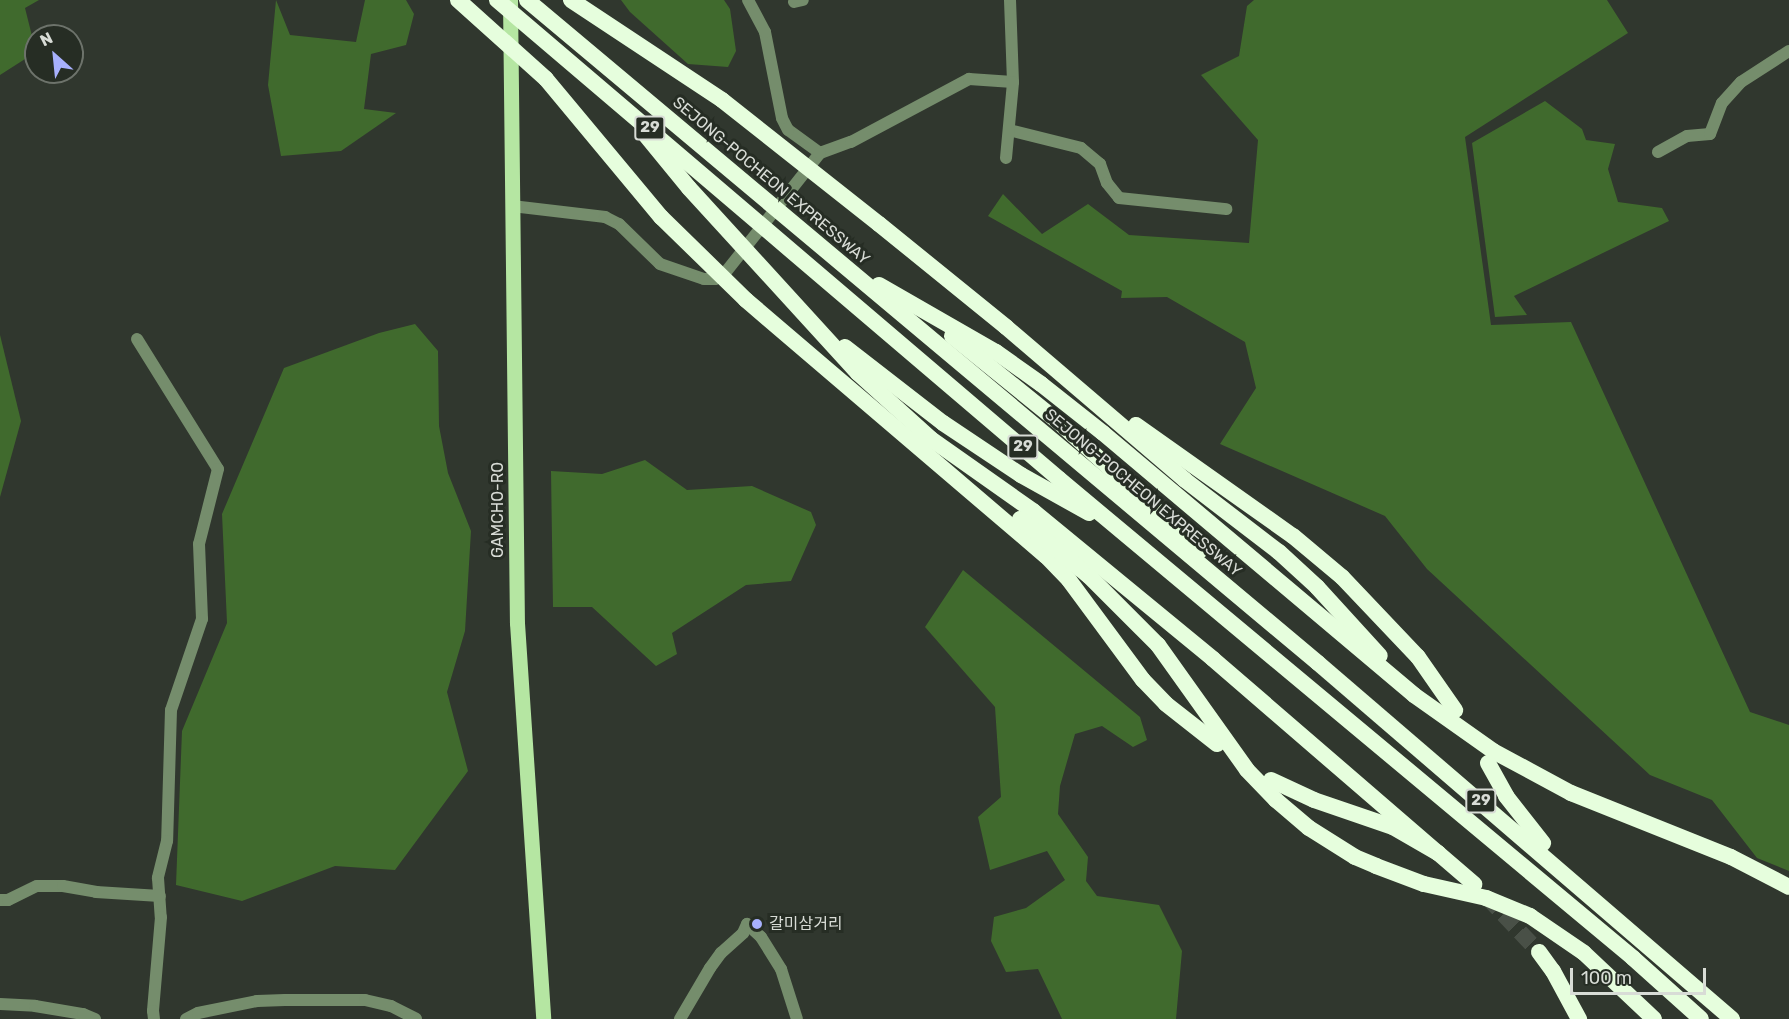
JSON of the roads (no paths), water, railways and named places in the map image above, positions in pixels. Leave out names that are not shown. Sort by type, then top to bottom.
[{"type":"highway","points":[[458,0],[546,79],[588,126],[661,217],[792,341],[1046,556],[1069,580],[1143,680],[1166,704],[1217,744]]},
{"type":"highway","name":"29","points":[[497,0],[1121,531],[1533,874],[1701,1019]]},
{"type":"highway","name":"SEJONG-POCHEON EXPRESSWAY","points":[[527,0],[1318,663],[1579,885],[1732,1019]]},
{"type":"highway","points":[[571,0],[722,100],[1006,327],[1185,480],[1278,552],[1353,624],[1414,695]]},
{"type":"highway","points":[[614,98],[689,188],[858,373],[931,439],[1051,526],[1213,659],[1474,884]]},
{"type":"highway","points":[[879,224],[948,273],[1130,420],[1318,556],[1394,630],[1455,710]]},
{"type":"highway","points":[[839,262],[996,352],[1041,384],[1103,433],[1414,695],[1492,751],[1571,793],[1731,857],[1789,887]]},
{"type":"highway","points":[[911,304],[1061,424],[1215,564],[1318,663]]},
{"type":"highway","points":[[811,321],[943,423],[1011,469],[1121,531]]},
{"type":"highway","points":[[839,381],[1041,535],[1089,576],[1158,645],[1247,770],[1276,800],[1309,828],[1355,857],[1376,866],[1425,884],[1486,898],[1530,916],[1584,953],[1654,1019]]},
{"type":"highway","points":[[1488,763],[1506,795],[1527,824],[1579,885]]},
{"type":"highway","points":[[1271,780],[1314,800],[1393,827],[1438,853]]},
{"type":"highway","points":[[1539,952],[1553,970],[1579,1019]]},
{"type":"main road","name":"GAMCHO-RO","points":[[510,0],[517,623],[543,1019]]},
{"type":"street","points":[[748,0],[765,32],[782,118],[788,130],[820,153]]},
{"type":"street","points":[[1006,158],[1013,82],[1010,0]]},
{"type":"street","points":[[1658,152],[1687,136],[1710,134],[1722,103],[1741,82],[1789,51]]},
{"type":"street","points":[[512,206],[605,217],[619,224],[660,264],[704,279],[715,279],[725,273],[820,153],[851,142],[969,79],[1013,82]]},
{"type":"street","points":[[1009,130],[1081,148],[1100,164],[1107,183],[1119,198],[1226,209]]},
{"type":"street","points":[[137,339],[218,469],[200,544],[202,619],[171,710],[167,841],[158,878],[161,916],[153,1000],[154,1019]]},
{"type":"street","points":[[0,900],[8,900],[37,886],[63,886],[96,892],[160,896]]},
{"type":"street","points":[[680,1019],[710,968],[721,953],[743,933],[747,924],[761,936],[781,969],[797,1019]]},
{"type":"street","points":[[186,1019],[198,1013],[257,1001],[285,1000],[365,1000],[391,1006],[416,1019]]},
{"type":"street","points":[[0,1004],[35,1006],[83,1014],[95,1019]]},
{"type":"tunnel","points":[[1487,897],[1539,952]]},
{"type":"place","name":"갈미삼거리","points":[[757,924]]}]
